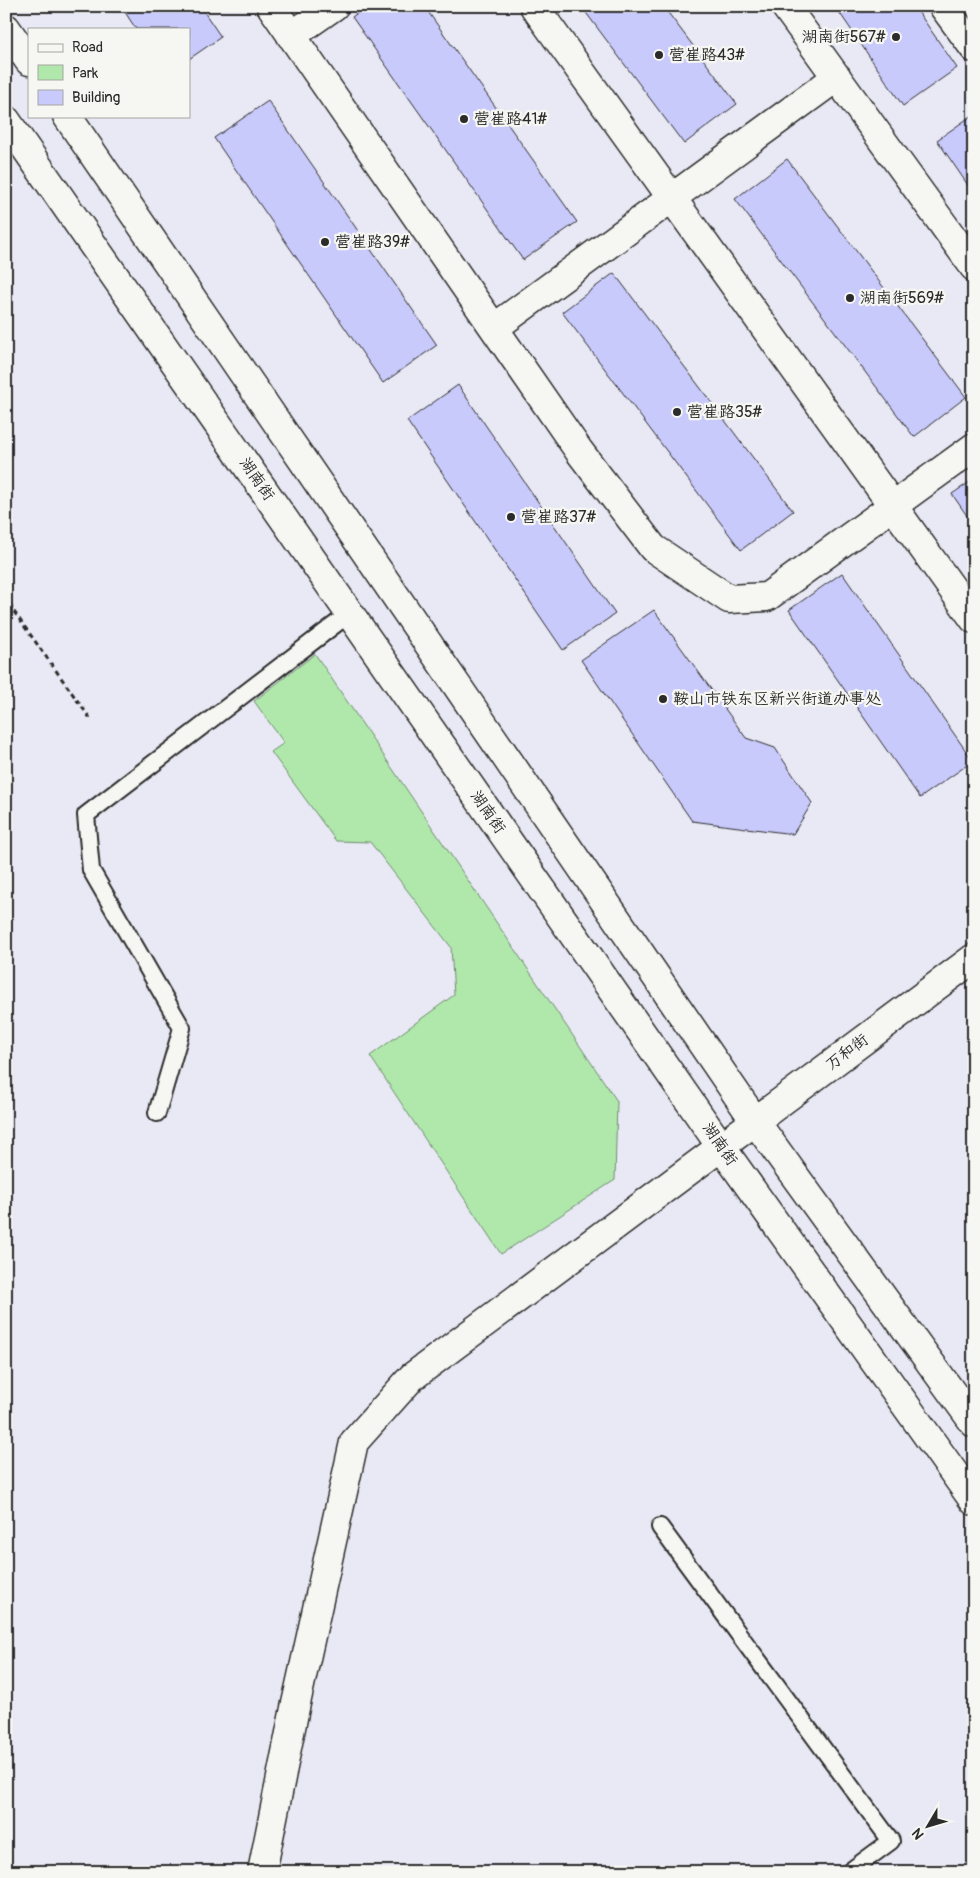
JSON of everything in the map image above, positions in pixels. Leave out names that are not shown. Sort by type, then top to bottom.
[{"type":"street","points":[[271,6],[579,451],[653,548],[729,599],[767,597],[974,447]]},
{"type":"street","points":[[291,36],[334,6]]},
{"type":"street","points":[[534,6],[974,619]]},
{"type":"street","points":[[785,6],[974,267]]},
{"type":"street","points":[[943,6],[974,48]]},
{"type":"street","points":[[6,28],[28,60]]},
{"type":"street","points":[[494,328],[837,77]]},
{"type":"street","points":[[68,118],[754,1120],[974,1423]]},
{"type":"street","name":"湖南街","points":[[6,120],[722,1148],[974,1501]]},
{"type":"street","name":"万和街","points":[[262,1872],[294,1708],[354,1442],[412,1377],[722,1148],[754,1120],[974,958]]},
{"type":"lane","points":[[158,1113],[182,1028],[90,870],[86,815],[350,614]]},
{"type":"lane","points":[[660,1527],[891,1841],[849,1872]]},
{"type":"path","points":[[6,586],[12,609],[92,721]]},
{"type":"green space","points":[[315,654],[617,1101],[615,1180],[501,1254],[370,1056],[454,995],[451,947],[370,842],[336,841],[271,752],[284,743],[254,701]]},
{"type":"building","points":[[121,6],[200,6],[221,37],[190,58],[190,28],[135,28]]},
{"type":"building","name":"营崔路41#","points":[[367,6],[424,6],[577,222],[523,260],[352,17]]},
{"type":"building","name":"营崔路43#","points":[[581,6],[663,6],[737,104],[684,144]]},
{"type":"building","name":"湖南街567#","points":[[835,6],[914,6],[957,68],[903,106]]},
{"type":"building","name":"营崔路39#","points":[[268,101],[437,345],[383,383],[214,138]]},
{"type":"building","points":[[974,114],[974,194],[937,140]]},
{"type":"building","name":"湖南街569#","points":[[787,159],[966,397],[914,437],[735,199]]},
{"type":"building","name":"营崔路35#","points":[[614,273],[793,511],[741,550],[562,312]]},
{"type":"building","name":"营崔路37#","points":[[458,385],[615,614],[563,650],[407,421]]},
{"type":"building","points":[[974,479],[974,526],[952,494]]},
{"type":"building","points":[[842,573],[973,761],[920,798],[789,610]]},
{"type":"building","name":"鞍山市铁东区新兴街道办事处","points":[[654,610],[746,738],[775,748],[812,803],[793,834],[692,821],[581,660]]},
{"type":"place","name":"湖南街567#","points":[[896,37]]},
{"type":"place","name":"营崔路43#","points":[[659,55]]},
{"type":"place","name":"营崔路41#","points":[[464,119]]},
{"type":"place","name":"营崔路39#","points":[[325,242]]},
{"type":"place","name":"湖南街569#","points":[[850,298]]},
{"type":"place","name":"营崔路35#","points":[[677,412]]},
{"type":"place","name":"营崔路37#","points":[[511,517]]},
{"type":"place","name":"鞍山市铁东区新兴街道办事处","points":[[663,699]]}]
